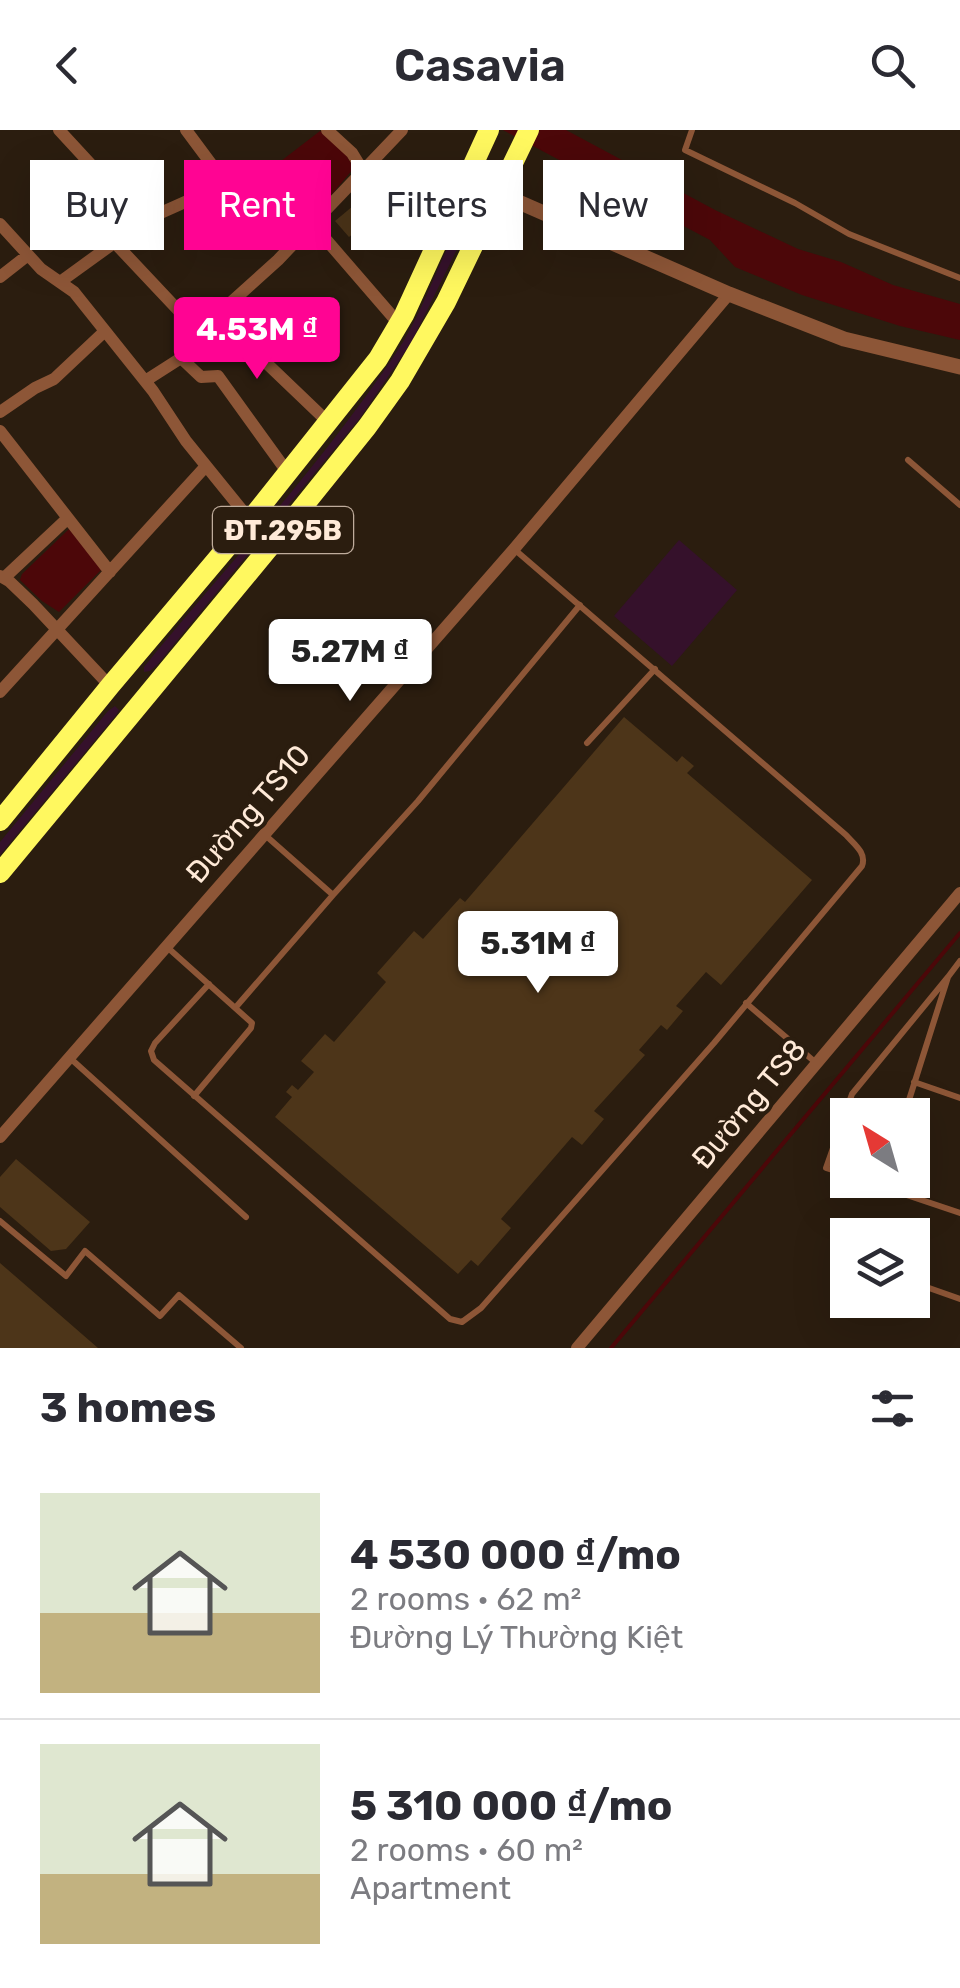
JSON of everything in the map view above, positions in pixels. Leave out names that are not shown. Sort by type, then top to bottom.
[{"type":"main road","name":"ĐT.295B","points":[[515,160],[528,130]]},
{"type":"main road","name":"ĐT.295B","points":[[475,160],[487,134]]},
{"type":"main road","name":"ĐT.295B","points":[[0,820],[378,360],[434,250]]},
{"type":"main road","name":"ĐT.295B","points":[[0,873],[308,500],[400,382],[471,250]]},
{"type":"main road","points":[[114,681],[144,696]]},
{"type":"street","points":[[59,130],[87,160]]},
{"type":"street","points":[[186,130],[208,160]]},
{"type":"street","points":[[327,130],[356,160]]},
{"type":"street","points":[[373,160],[402,130]]},
{"type":"street","points":[[331,206],[351,184]]},
{"type":"street","points":[[523,204],[729,294],[844,338],[960,368]]},
{"type":"street","points":[[0,224],[41,269],[74,292],[250,520]]},
{"type":"street","points":[[331,246],[399,324]]},
{"type":"street","points":[[60,282],[103,250]]},
{"type":"street","points":[[122,250],[194,327]]},
{"type":"street","points":[[288,250],[215,313],[329,422]]},
{"type":"street","points":[[0,277],[28,255]]},
{"type":"street","name":"Đường TS10","points":[[0,1138],[514,548],[729,294]]},
{"type":"street","points":[[0,412],[54,379],[105,331]]},
{"type":"street","points":[[145,381],[181,358],[201,376],[218,376],[288,473]]},
{"type":"street","points":[[0,431],[110,572]]},
{"type":"street","points":[[0,692],[206,466]]},
{"type":"street","points":[[68,518],[2,577],[114,681]]},
{"type":"street","name":"Đường TS8","points":[[576,1348],[960,894]]},
{"type":"lane","points":[[692,130],[685,150],[849,234],[960,278]]},
{"type":"lane","points":[[908,460],[960,505]]},
{"type":"lane","points":[[209,984],[155,1043],[151,1051],[154,1060],[450,1319],[462,1322],[482,1308],[862,866],[863,855],[846,836],[514,548]]},
{"type":"lane","points":[[236,1007],[418,800],[580,605]]},
{"type":"lane","points":[[587,742],[655,670]]},
{"type":"lane","points":[[264,834],[334,896]]},
{"type":"lane","points":[[166,946],[252,1022],[194,1096]]},
{"type":"lane","points":[[851,1098],[959,963]]},
{"type":"lane","points":[[910,1098],[948,977]]},
{"type":"lane","points":[[746,1004],[816,1063]]},
{"type":"lane","points":[[69,1058],[246,1217]]},
{"type":"lane","points":[[914,1082],[960,1098]]},
{"type":"lane","points":[[915,1198],[960,1213]]},
{"type":"lane","points":[[0,1221],[66,1276],[85,1251],[160,1316],[179,1294],[241,1348]]},
{"type":"lane","points":[[930,1288],[960,1299]]},
{"type":"shaded area","points":[[503,130],[566,130],[622,160],[559,160]]},
{"type":"shaded area","points":[[320,131],[340,146],[351,163],[351,172],[331,195],[331,160],[282,160]]},
{"type":"shaded area","points":[[684,193],[798,249],[841,262],[893,285],[960,304],[960,340],[802,295],[735,267],[710,240],[684,226]]},
{"type":"shaded area","points":[[446,250],[457,250],[411,343],[360,418],[157,665],[144,672],[156,652],[340,431],[396,353]]},
{"type":"shaded area","points":[[69,529],[102,569],[59,612],[20,580]]},
{"type":"shaded area","points":[[679,540],[737,590],[672,666],[614,616]]},
{"type":"shaded area","points":[[115,706],[119,710],[116,715],[0,855],[0,842]]},
{"type":"building","points":[[351,208],[351,235],[349,237],[335,221]]},
{"type":"building","points":[[624,717],[677,762],[682,756],[694,766],[687,773],[812,880],[721,985],[706,972],[676,1006],[683,1011],[667,1030],[661,1025],[639,1050],[645,1055],[594,1111],[604,1119],[582,1145],[572,1137],[501,1219],[511,1228],[478,1266],[471,1260],[458,1274],[275,1117],[292,1097],[286,1092],[292,1085],[298,1090],[314,1072],[301,1061],[325,1034],[334,1042],[386,982],[377,973],[414,931],[423,939],[460,898],[465,902]]},
{"type":"building","points":[[16,1159],[90,1222],[66,1249],[51,1251],[0,1207],[0,1177]]},
{"type":"building","points":[[0,1263],[52,1308],[98,1348],[0,1348]]},
{"type":"waterway","points":[[611,1348],[960,933]]}]
